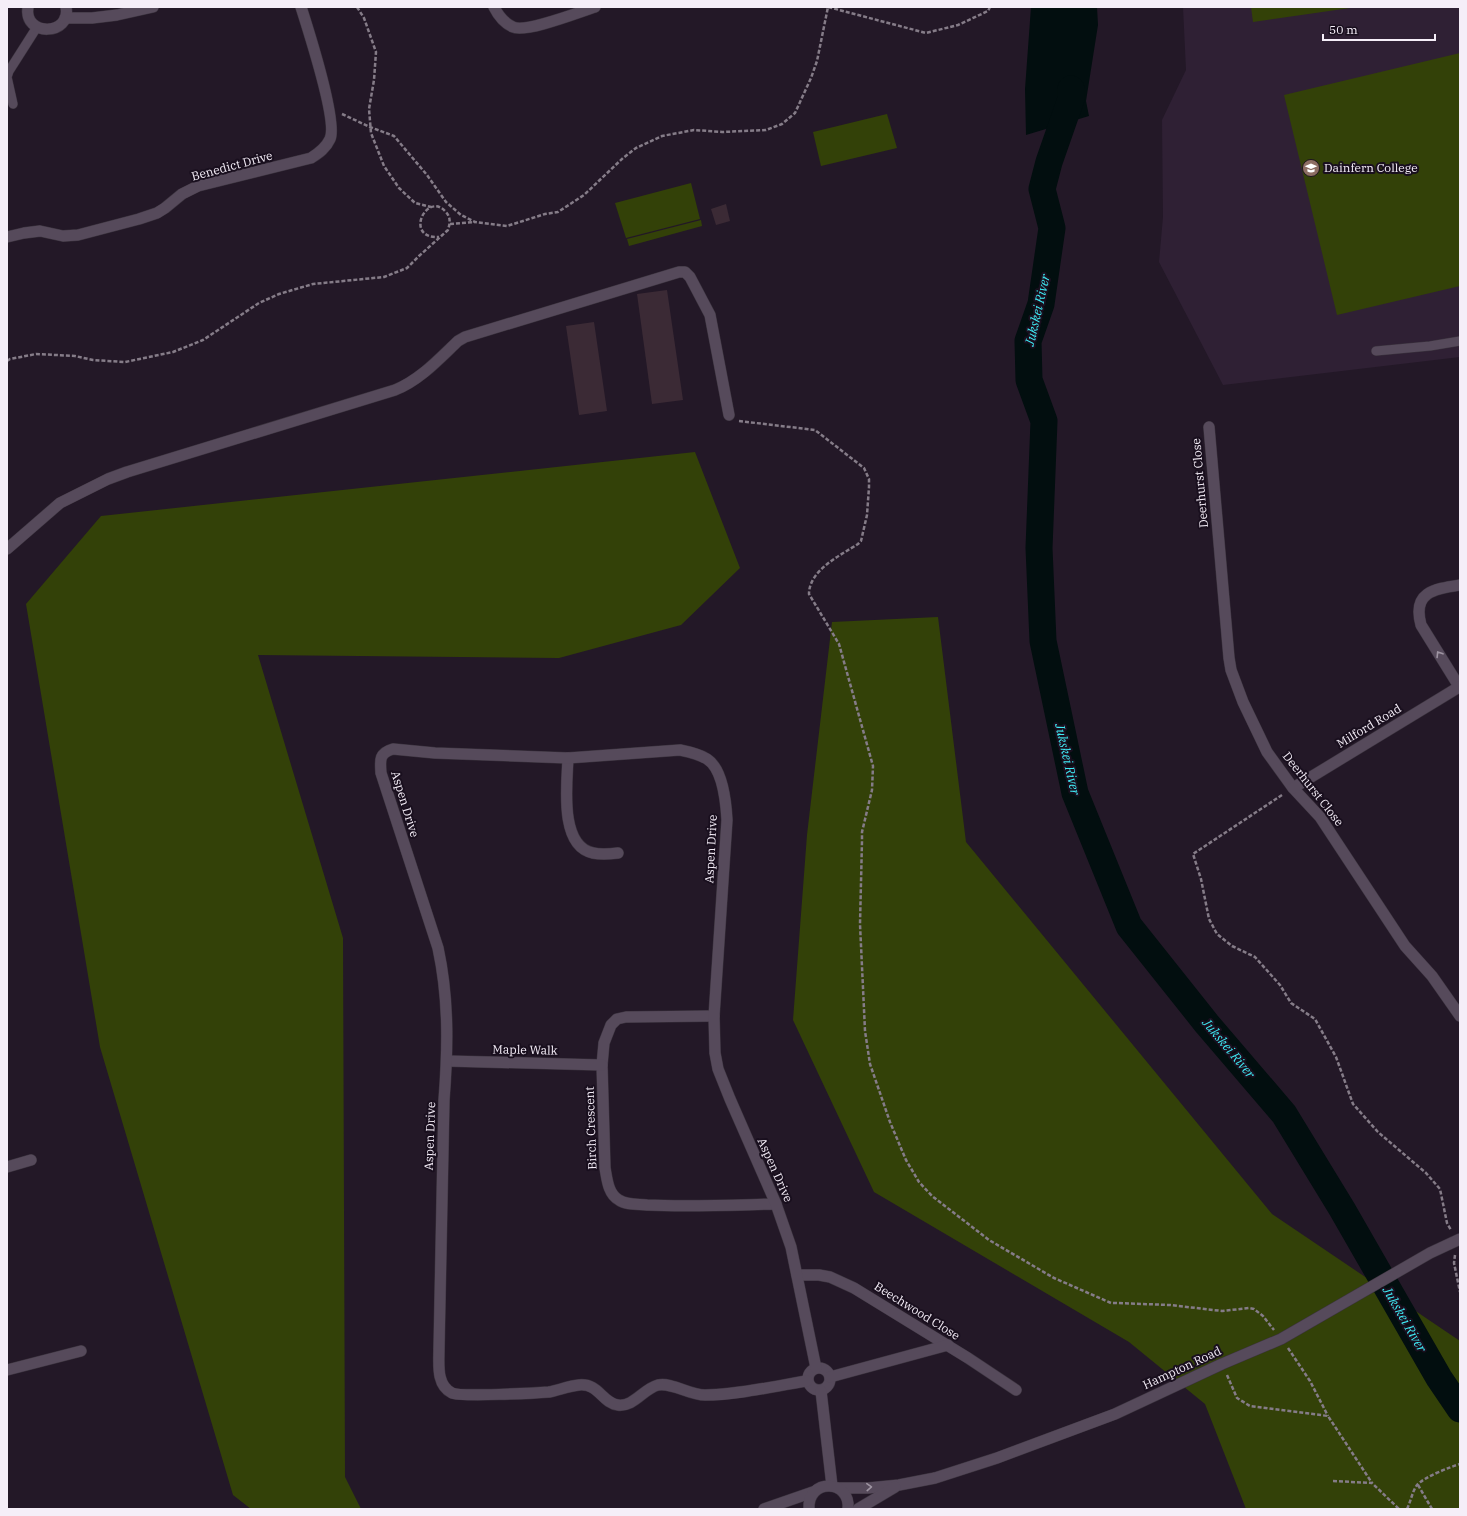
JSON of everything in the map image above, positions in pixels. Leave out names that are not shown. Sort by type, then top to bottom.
[{"type":"street","points":[[28,7],[29,16],[32,22],[37,27],[50,30],[62,24],[65,12],[92,18],[117,15],[153,7]]},
{"type":"street","name":"Benedict Drive","points":[[7,237],[40,231],[64,236],[78,236],[157,213],[182,194],[198,186],[311,158],[323,150],[331,138],[332,129],[330,108],[301,7]]},
{"type":"street","points":[[494,7],[499,16],[514,28],[527,28],[595,7]]},
{"type":"street","points":[[7,549],[60,503],[108,479],[134,469],[395,390],[405,386],[420,376],[464,337],[679,272],[685,272],[690,277],[710,315],[729,415]]},
{"type":"street","name":"Deerhurst Close","points":[[1209,427],[1227,640],[1231,670],[1243,702],[1260,738],[1293,788],[1320,817],[1405,946],[1432,976],[1460,1016]]},
{"type":"street","points":[[1460,585],[1436,589],[1427,594],[1421,602],[1418,616],[1421,625],[1460,687]]},
{"type":"street","name":"Milford Road","points":[[1293,788],[1460,687]]},
{"type":"street","name":"Aspen Drive","points":[[807,1381],[720,1394],[703,1395],[691,1393],[673,1386],[658,1385],[647,1390],[630,1402],[617,1405],[611,1403],[594,1387],[588,1385],[579,1385],[550,1392],[483,1394],[453,1394],[445,1387],[440,1378],[439,1349],[444,1116],[447,1061],[447,1005],[440,954],[381,773],[380,762],[382,756],[387,751],[393,749],[435,754],[568,758],[680,750],[693,753],[708,760],[717,770],[723,788],[727,820],[714,1016],[714,1042],[718,1069],[776,1204],[791,1247],[816,1368]]},
{"type":"street","points":[[568,758],[568,822],[573,836],[579,844],[592,853],[618,853]]},
{"type":"street","name":"Birch Crescent","points":[[714,1016],[626,1017],[617,1019],[611,1025],[606,1034],[602,1064],[604,1168],[611,1193],[620,1201],[632,1204],[776,1204]]},
{"type":"street","name":"Maple Walk","points":[[447,1061],[602,1064]]},
{"type":"street","points":[[7,1167],[31,1160]]},
{"type":"street","name":"Hampton Road","points":[[764,1509],[814,1492],[822,1487],[868,1488],[899,1485],[934,1478],[1065,1433],[1115,1414],[1222,1364],[1281,1339],[1430,1253],[1459,1240]]},
{"type":"street","name":"Beechwood Close","points":[[797,1275],[819,1275],[830,1277],[876,1300],[1016,1390]]},
{"type":"street","points":[[830,1377],[948,1346]]},
{"type":"street","points":[[7,1370],[81,1351]]},
{"type":"street","points":[[816,1368],[824,1369],[830,1377],[829,1384],[824,1390],[821,1391],[810,1388],[807,1381],[810,1371],[816,1368]]},
{"type":"street","points":[[821,1391],[835,1487],[843,1492],[847,1498],[848,1509]]},
{"type":"street","name":"Hampton Road","points":[[858,1509],[899,1485]]},
{"type":"street","points":[[809,1509],[808,1502],[814,1492]]},
{"type":"lane","points":[[13,104],[7,77],[9,71],[37,27]]},
{"type":"lane","points":[[1376,351],[1430,346],[1460,341]]},
{"type":"path","points":[[7,361],[36,354],[75,356],[93,360],[125,362],[173,352],[203,340],[259,303],[279,294],[313,284],[384,277],[407,268],[448,230],[450,218],[443,209],[431,208],[415,203],[399,188],[384,166],[370,127],[369,109],[374,80],[376,52],[364,18],[357,7]]},
{"type":"path","points":[[450,224],[475,222],[508,226],[545,214],[558,212],[584,195],[623,158],[636,148],[662,136],[694,130],[722,132],[766,130],[782,124],[795,113],[812,78],[818,60],[828,7],[926,33],[958,25],[988,11],[990,7]]},
{"type":"path","points":[[330,108],[370,127],[394,136],[427,175],[446,202],[461,215],[475,222]]},
{"type":"path","points":[[431,208],[426,210],[422,215],[420,226],[427,235],[439,237]]},
{"type":"path","points":[[729,415],[734,420],[739,421],[816,430],[864,468],[869,479],[867,515],[861,541],[824,566],[810,585],[809,594],[839,644],[873,766],[872,790],[862,832],[860,924],[865,1031],[870,1064],[890,1122],[906,1160],[919,1182],[932,1196],[989,1240],[1054,1278],[1111,1303],[1170,1305],[1222,1311],[1249,1308],[1254,1309],[1263,1316],[1281,1339],[1310,1381],[1328,1416],[1372,1483],[1399,1509]]},
{"type":"path","points":[[1293,788],[1193,854],[1201,879],[1209,919],[1217,934],[1232,946],[1255,957],[1280,985],[1291,1003],[1315,1019],[1336,1057],[1353,1104],[1378,1132],[1426,1173],[1440,1189],[1447,1223],[1459,1240],[1454,1263],[1460,1292]]},
{"type":"path","points":[[1222,1364],[1237,1398],[1250,1406],[1328,1416]]},
{"type":"path","points":[[1407,1509],[1418,1485],[1422,1480],[1458,1465]]},
{"type":"path","points":[[1333,1481],[1372,1483]]},
{"type":"path","points":[[1418,1485],[1432,1509]]},
{"type":"shaded area","points":[[1031,7],[1097,7],[1098,25],[1086,101],[1089,116],[1026,135],[1025,89]]},
{"type":"shaded area","name":"Dainfern College","points":[[1183,7],[1460,7],[1460,357],[1223,385],[1159,262],[1163,217],[1162,120],[1186,70]]},
{"type":"green space","points":[[1251,7],[1357,7],[1253,22]]},
{"type":"green space","points":[[1460,53],[1460,286],[1337,315],[1284,95]]},
{"type":"green space","points":[[887,114],[897,148],[821,166],[813,132]]},
{"type":"green space","points":[[691,183],[700,219],[626,238],[615,203]]},
{"type":"green space","points":[[701,220],[702,226],[629,246],[627,239]]},
{"type":"green space","points":[[695,452],[740,568],[681,625],[559,658],[258,655],[343,938],[345,1477],[361,1509],[251,1509],[233,1495],[100,1047],[26,604],[101,516]]},
{"type":"green space","points":[[938,617],[966,842],[1272,1214],[1460,1341],[1460,1509],[1246,1509],[1205,1404],[1129,1342],[874,1192],[793,1020],[807,835],[832,622]]},
{"type":"building","points":[[726,204],[730,221],[716,225],[711,209]]},
{"type":"building","points":[[667,290],[683,400],[652,404],[637,294]]},
{"type":"building","points":[[594,322],[607,411],[579,415],[566,326]]},
{"type":"waterway","name":"Jukskei River","points":[[1071,89],[1071,99],[1049,162],[1042,189],[1052,228],[1041,304],[1028,341],[1029,380],[1044,421],[1039,548],[1043,641],[1075,793],[1129,926],[1207,1024],[1284,1114],[1342,1209],[1439,1378],[1460,1409]]},
{"type":"place","name":"Dainfern College","points":[[1311,168]]}]
